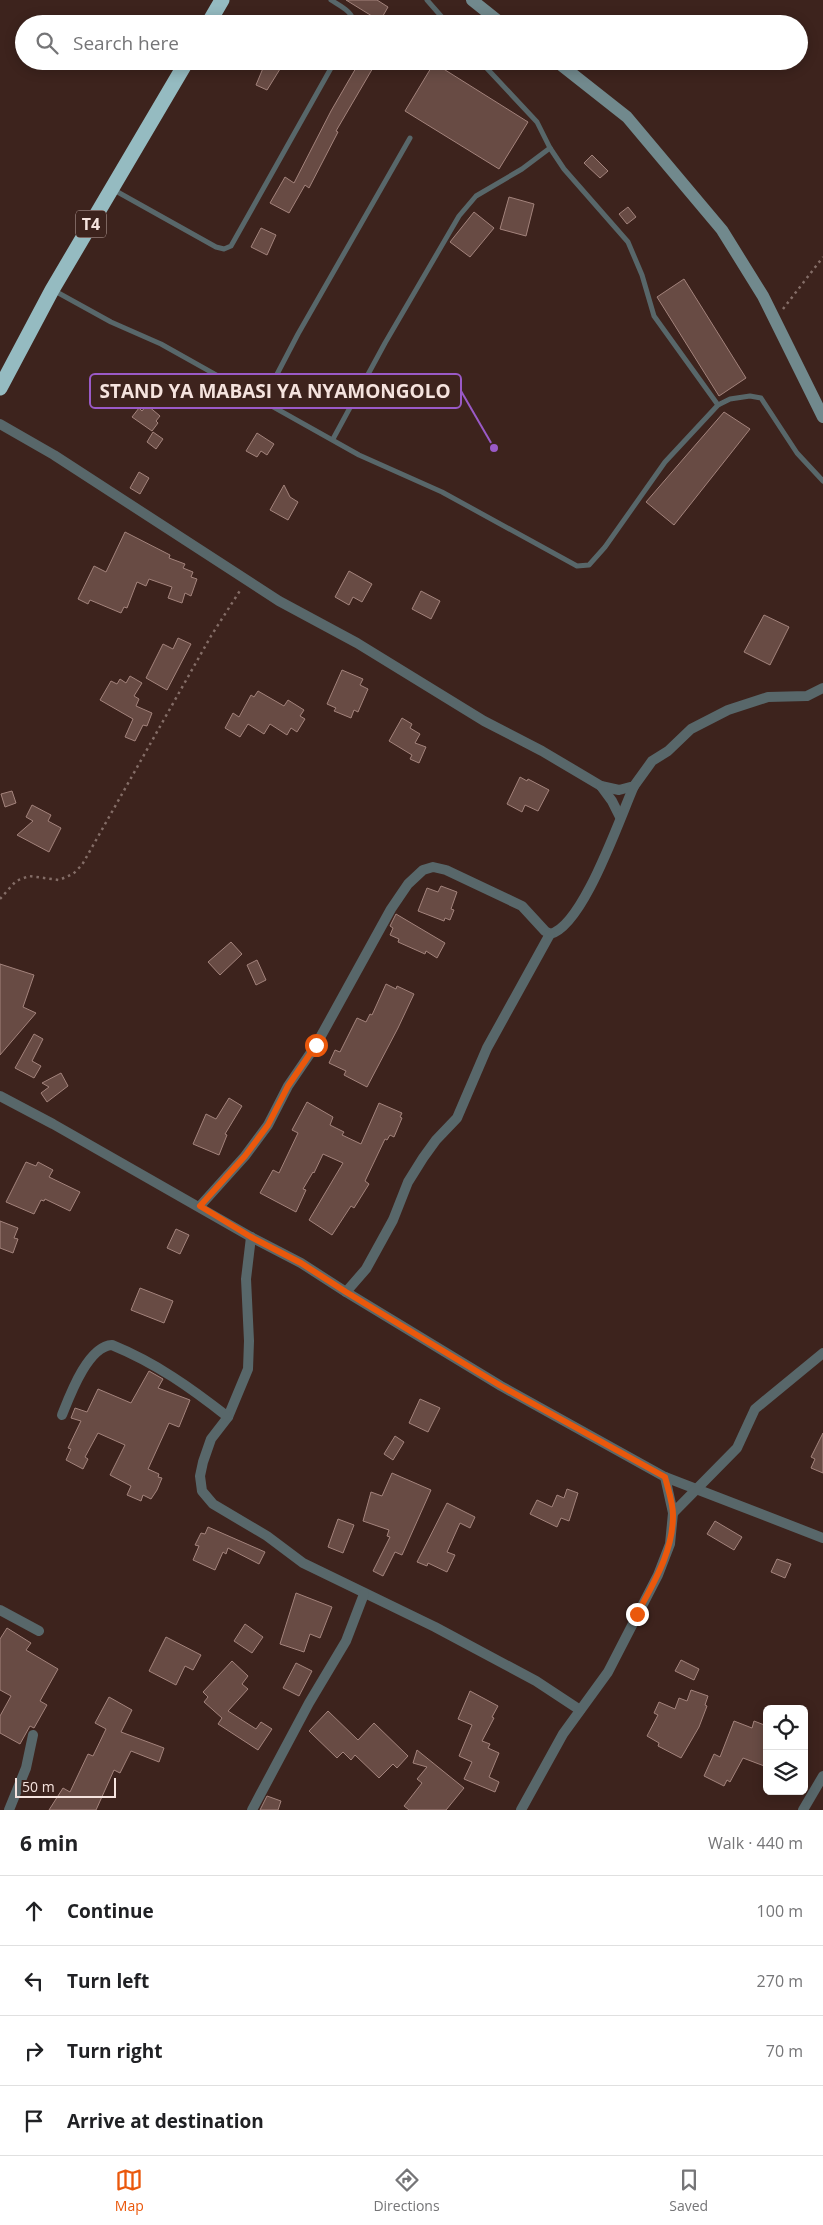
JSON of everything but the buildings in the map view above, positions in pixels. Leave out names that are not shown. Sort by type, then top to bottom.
[{"type":"highway","points":[[213,15],[222,0]]},
{"type":"highway","name":"T4","points":[[0,388],[52,290],[182,70]]},
{"type":"main road","points":[[472,0],[491,15]]},
{"type":"main road","points":[[568,70],[627,116],[722,230],[764,296],[823,417]]},
{"type":"street","points":[[0,424],[54,455],[280,601],[357,643],[484,721],[542,751],[601,786],[619,790],[634,786]]},
{"type":"street","points":[[200,1206],[245,1156],[268,1125],[288,1086],[316,1045],[391,909],[417,873],[433,867],[446,870],[522,906],[550,934],[558,932],[578,910],[598,871],[634,786],[652,761],[668,751],[691,729],[702,722],[750,702],[768,697],[807,696],[823,688]]},
{"type":"street","points":[[601,786],[612,800],[620,817]]},
{"type":"street","points":[[346,1292],[366,1269],[393,1220],[408,1182],[423,1158],[436,1140],[457,1118],[488,1048],[550,934]]},
{"type":"street","points":[[0,1096],[200,1206],[251,1237],[301,1263],[501,1386],[665,1477],[698,1488],[823,1538]]},
{"type":"street","points":[[251,1237],[246,1279],[250,1341],[248,1369],[228,1417],[211,1439],[200,1476],[202,1491],[213,1504],[267,1536],[293,1556],[364,1594],[449,1634],[536,1681],[580,1710]]},
{"type":"street","points":[[62,1415],[69,1396],[95,1352],[106,1345],[112,1345],[177,1378],[228,1417]]},
{"type":"street","points":[[673,1513],[738,1448],[755,1409],[823,1353]]},
{"type":"street","points":[[521,1810],[550,1756],[608,1672],[658,1575],[670,1544],[673,1513],[665,1477]]},
{"type":"street","points":[[252,1810],[309,1703],[346,1641],[364,1594]]},
{"type":"street","points":[[0,1610],[39,1631]]},
{"type":"street","points":[[9,1810],[26,1768],[33,1735]]},
{"type":"street","points":[[802,1810],[823,1776]]},
{"type":"lane","points":[[331,0],[351,15]]},
{"type":"lane","points":[[427,0],[440,15]]},
{"type":"lane","points":[[112,189],[216,247],[224,249],[231,246],[330,70]]},
{"type":"lane","points":[[488,70],[537,122],[550,148],[564,169],[628,242],[642,275],[654,316],[718,405]]},
{"type":"lane","points":[[263,401],[298,334],[410,138]]},
{"type":"lane","points":[[333,439],[385,343],[459,216],[476,196],[522,169],[550,148]]},
{"type":"lane","points":[[52,290],[111,322],[161,344],[359,455],[442,492],[577,566],[589,564],[605,547],[664,462],[718,405],[730,399],[750,396],[761,398],[797,453],[823,481]]},
{"type":"path","points":[[775,319],[823,257]]},
{"type":"path","points":[[0,899],[16,881],[29,876],[59,880],[73,874],[82,865],[211,636],[247,580]]},
{"type":"place","name":"STAND YA MABASI YA NYAMONGOLO","points":[[494,448]]},
{"type":"route","points":[[316,1045],[288,1086],[268,1125],[245,1156],[200,1206],[251,1237],[301,1263],[390,1320],[501,1386],[665,1477],[673,1513],[670,1544],[658,1575],[637,1614]]}]
